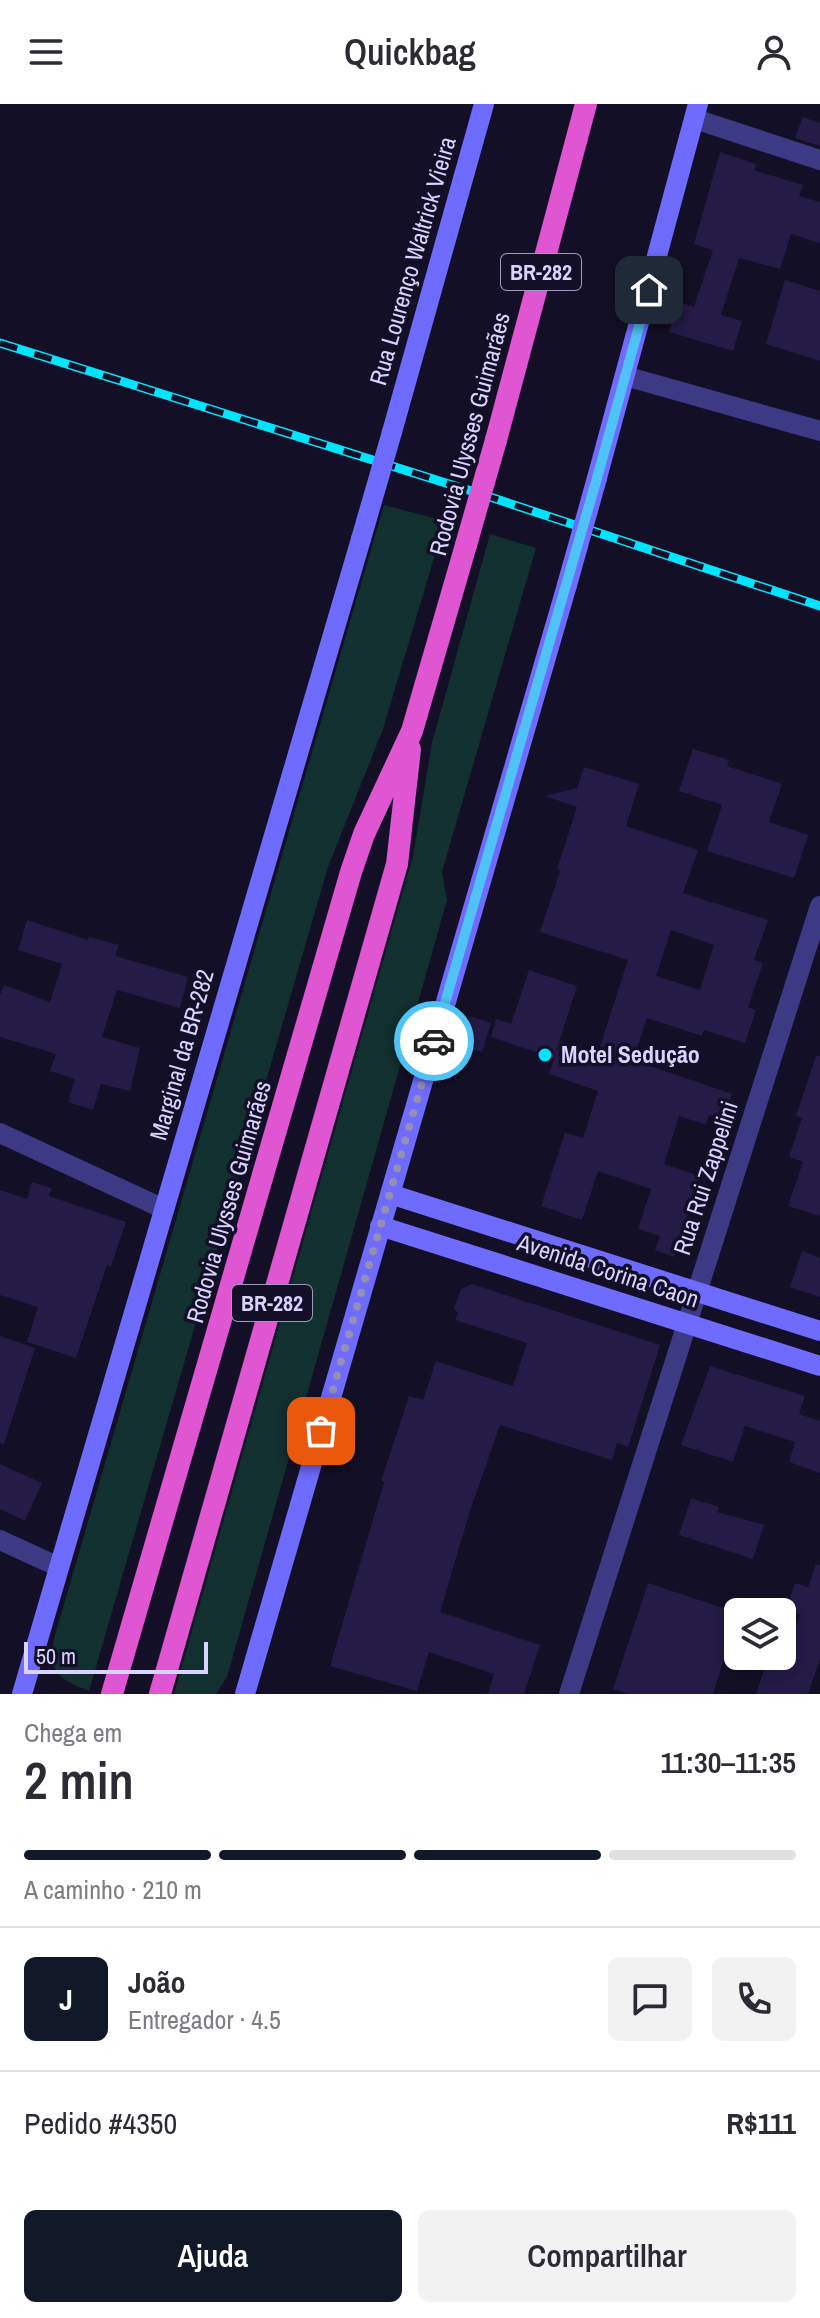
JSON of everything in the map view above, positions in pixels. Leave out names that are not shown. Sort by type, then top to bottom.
[{"type":"highway","name":"Rodovia Ulysses Guimarães","points":[[112,1694],[351,872],[364,834],[412,731],[496,440],[586,104]]},
{"type":"highway","name":"Rodovia Ulysses Guimarães","points":[[160,1694],[397,864],[412,731]]},
{"type":"main road","name":"Rua Lourenço Waltrick Vieira","points":[[392,432],[484,104]]},
{"type":"main road","points":[[245,1694],[567,585],[696,112]]},
{"type":"main road","name":"Marginal da BR-282","points":[[22,1694],[392,432]]},
{"type":"main road","name":"Avenida Corina Caon","points":[[390,1194],[820,1331]]},
{"type":"main road","name":"Avenida Corina Caon","points":[[380,1226],[820,1366]]},
{"type":"street","points":[[696,112],[820,160]]},
{"type":"street","points":[[625,376],[820,431]]},
{"type":"street","name":"Rua Rui Zappelini","points":[[569,1694],[820,906]]},
{"type":"street","points":[[0,1133],[164,1209]]},
{"type":"street","points":[[0,1540],[59,1567]]},
{"type":"green space","points":[[384,505],[445,521],[383,729],[328,867],[89,1691],[59,1675],[53,1662],[53,1642]]},
{"type":"green space","points":[[490,534],[536,548],[442,872],[447,900],[227,1677],[216,1694],[174,1694],[413,856],[432,743]]},
{"type":"building","points":[[803,117],[820,123],[820,146],[795,138]]},
{"type":"building","points":[[720,152],[756,164],[754,170],[803,185],[799,196],[820,202],[820,243],[791,234],[780,269],[739,258],[721,315],[742,321],[733,351],[669,332],[678,302],[694,307],[713,250],[694,244]]},
{"type":"building","points":[[785,280],[820,291],[820,361],[766,344]]},
{"type":"building","points":[[693,749],[729,760],[727,766],[782,784],[769,822],[808,835],[794,878],[707,851],[722,805],[679,791]]},
{"type":"building","points":[[584,767],[639,784],[626,826],[698,850],[683,893],[768,920],[754,960],[763,963],[748,1007],[756,1010],[745,1043],[704,1030],[702,1036],[647,1018],[633,1060],[732,1094],[723,1119],[709,1115],[706,1125],[679,1116],[664,1164],[700,1176],[674,1257],[655,1250],[660,1236],[638,1229],[651,1189],[598,1171],[582,1220],[541,1206],[565,1133],[583,1138],[598,1091],[549,1074],[560,1041],[598,1053],[628,960],[540,932],[577,807],[545,796],[577,788]],"holes":[[[671,930],[714,945],[700,990],[656,976]]]},
{"type":"building","points":[[27,920],[88,940],[89,937],[119,945],[115,956],[188,977],[180,1008],[117,990],[102,1037],[140,1048],[130,1091],[101,1084],[93,1110],[68,1102],[75,1079],[50,1071],[56,1054],[0,1037],[0,995],[4,985],[50,1002],[62,964],[18,950]]},
{"type":"building","points":[[529,970],[577,986],[554,1058],[491,1037],[496,1019],[511,1024]]},
{"type":"building","points":[[470,1016],[491,1023],[482,1052],[461,1046]]},
{"type":"building","points":[[816,1056],[820,1056],[820,1216],[788,1206],[803,1162],[789,1157],[802,1118],[796,1116]]},
{"type":"building","points":[[32,1182],[52,1188],[49,1196],[126,1222],[111,1266],[107,1265],[76,1358],[27,1342],[38,1307],[0,1295],[0,1190],[27,1199]]},
{"type":"building","points":[[802,1251],[820,1258],[820,1297],[790,1287]]},
{"type":"building","points":[[472,1284],[660,1345],[628,1447],[617,1443],[612,1460],[500,1425],[440,1612],[540,1645],[524,1694],[488,1694],[494,1674],[429,1652],[417,1691],[330,1666],[384,1482],[381,1481],[409,1396],[423,1400],[436,1361],[513,1386],[527,1343],[455,1320],[458,1313],[454,1308],[461,1289]]},
{"type":"building","points":[[0,1336],[35,1348],[4,1444],[0,1443]]},
{"type":"building","points":[[710,1366],[805,1396],[799,1414],[820,1421],[820,1473],[789,1462],[795,1442],[745,1426],[733,1462],[681,1445]]},
{"type":"building","points":[[0,1464],[42,1483],[25,1521],[0,1509]]},
{"type":"building","points":[[691,1498],[719,1507],[717,1512],[764,1525],[753,1559],[679,1535]]},
{"type":"building","points":[[816,1564],[820,1565],[820,1659],[808,1694],[756,1694],[764,1670],[796,1670],[796,1627],[800,1615],[796,1614],[796,1598],[790,1598],[795,1583],[808,1587]]},
{"type":"building","points":[[648,1583],[724,1608],[724,1660],[713,1694],[628,1694],[613,1689]]},
{"type":"railway","points":[[0,343],[484,495],[820,606]]},
{"type":"way so far","points":[[321,1431],[434,1041]]},
{"type":"place","name":"Motel Sedução","points":[[545,1055]]},
{"type":"route","points":[[434,1041],[649,290]]}]
